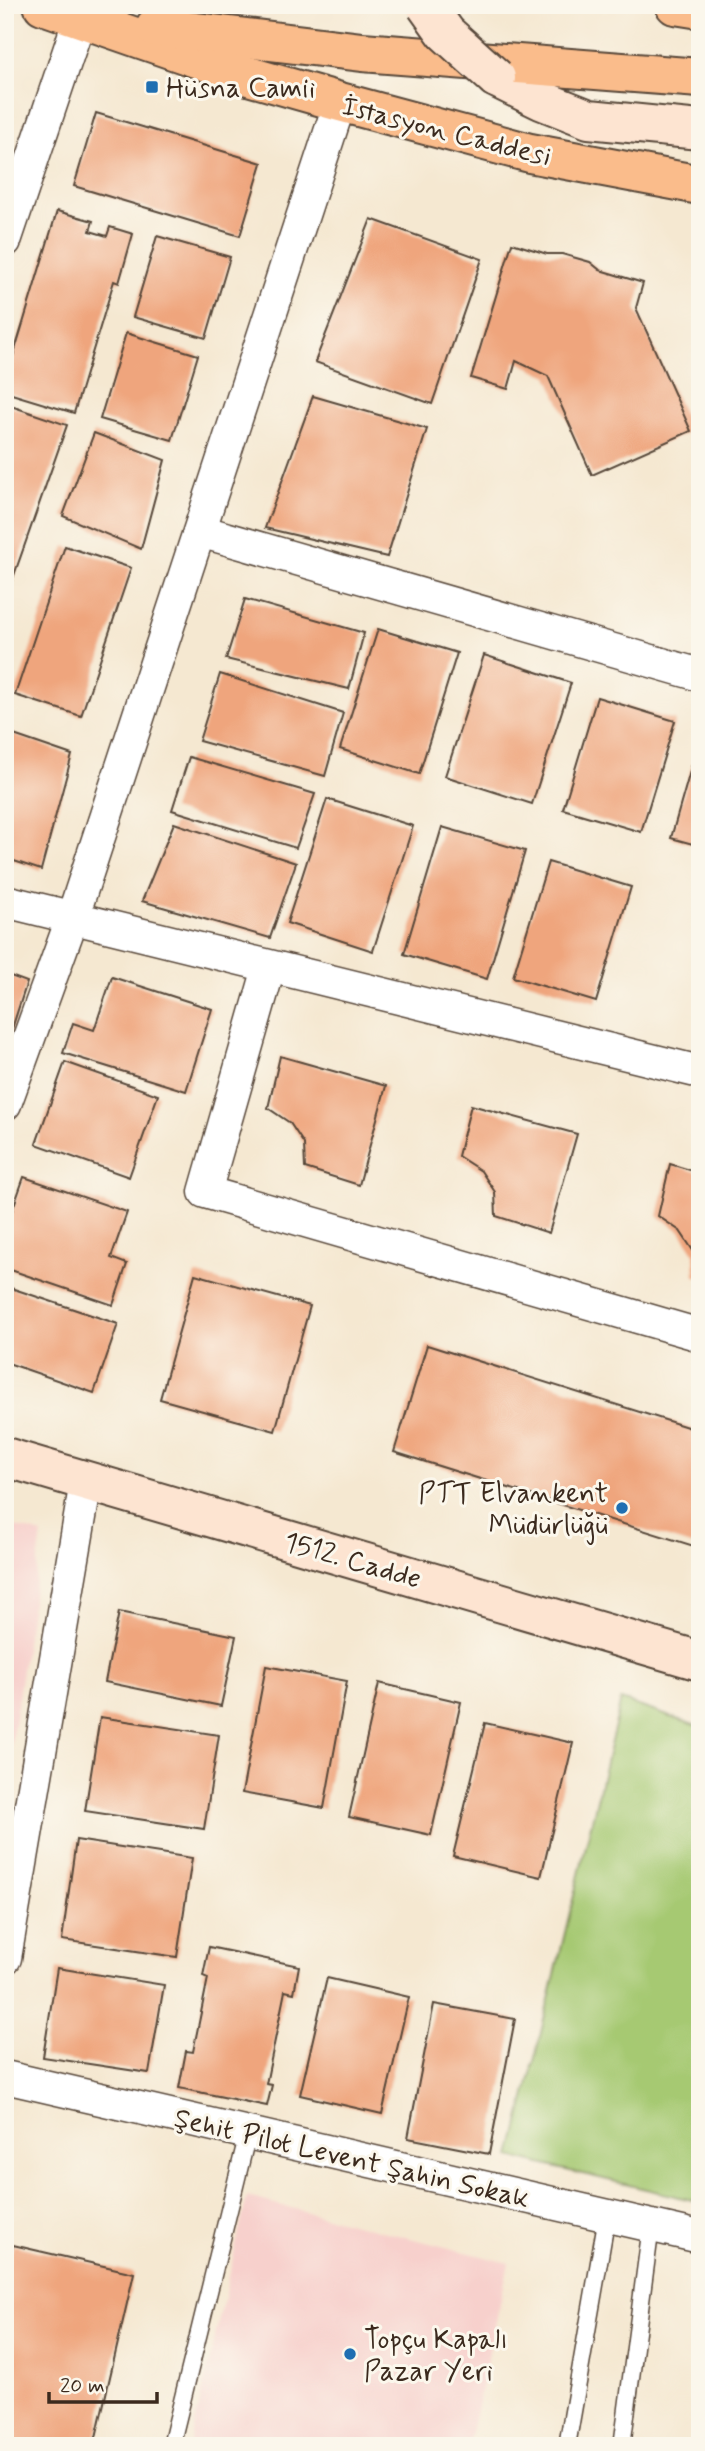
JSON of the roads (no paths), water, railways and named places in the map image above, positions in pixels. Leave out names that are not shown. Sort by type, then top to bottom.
[{"type":"main road","name":"İstasyon Caddesi","points":[[43,5],[245,75],[340,103],[530,153],[700,185]]},
{"type":"main road","points":[[675,5],[700,9]]},
{"type":"main road","name":"İstasyon Caddesi","points":[[80,18],[362,52],[700,78]]},
{"type":"street","points":[[426,5],[446,33],[496,78],[541,100],[589,119],[700,130]]},
{"type":"street","points":[[5,241],[80,18]]},
{"type":"street","points":[[5,1104],[72,919],[340,103]]},
{"type":"street","points":[[200,531],[700,675]]},
{"type":"street","points":[[5,901],[700,1072]]},
{"type":"street","points":[[269,968],[205,1192],[700,1335]]},
{"type":"street","name":"1512. Cadde","points":[[5,1457],[700,1661]]},
{"type":"street","points":[[5,1958],[86,1482]]},
{"type":"street","name":"Şehit Pilot Levent Şahin Sokak","points":[[5,2077],[700,2237]]},
{"type":"lane","points":[[171,2446],[248,2133]]},
{"type":"lane","points":[[567,2446],[607,2216]]},
{"type":"lane","points":[[622,2446],[651,2226]]},
{"type":"place","name":"Hüsna Camii","points":[[152,87]]},
{"type":"place","name":"PTT Elvankent Müdürlüğü","points":[[622,1508]]},
{"type":"place","name":"Topçu Kapalı Pazar Yeri","points":[[350,2354]]}]
